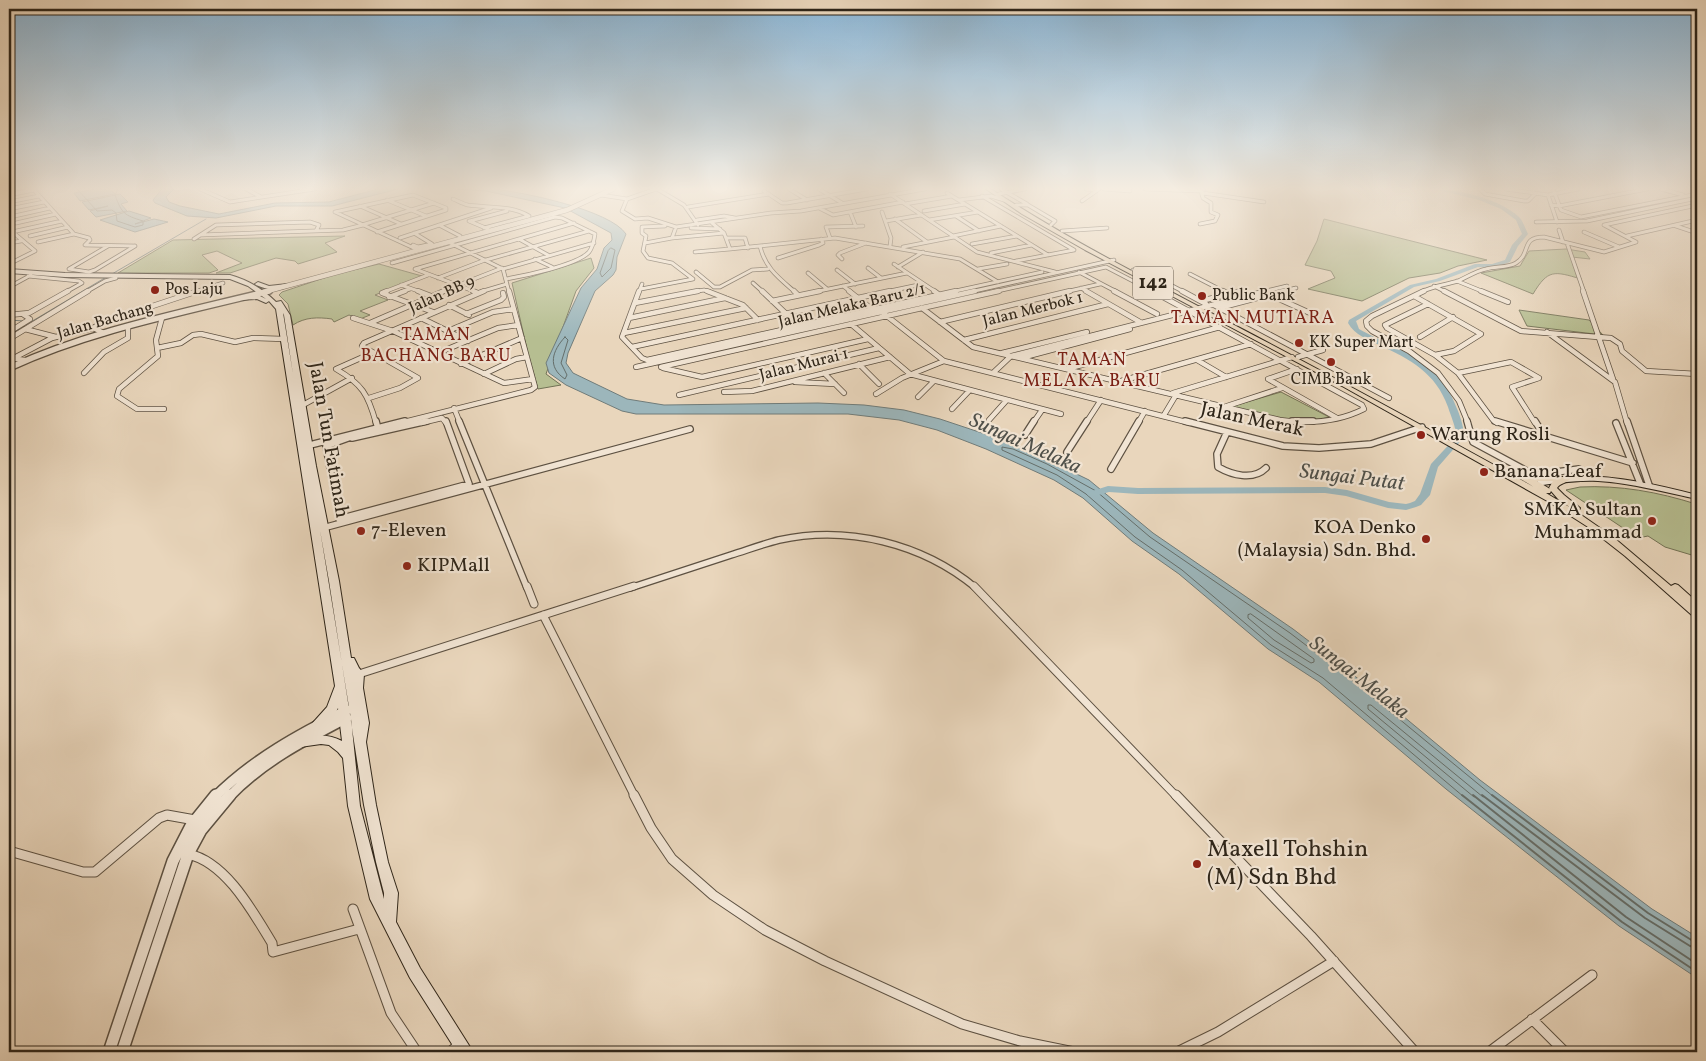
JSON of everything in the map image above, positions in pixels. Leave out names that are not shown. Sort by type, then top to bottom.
[{"type":"main road","name":"142","points":[[1069,239],[1101,260],[1112,260],[1119,266],[1461,446],[1480,453],[1536,484],[1576,508],[1630,548],[1697,607]]},
{"type":"main road","name":"142","points":[[1071,239],[1133,270],[1197,307]]},
{"type":"main road","points":[[1101,260],[1119,266]]},
{"type":"main road","name":"Jalan Tun Fatimah","points":[[9,270],[32,274],[222,276],[238,279],[284,306],[303,405],[308,482],[339,684],[360,742],[380,852],[391,893],[390,921]]},
{"type":"main road","name":"Jalan Tun Fatimah","points":[[115,276],[227,275],[244,278],[258,284],[264,293]]},
{"type":"main road","points":[[258,284],[268,288],[287,286]]},
{"type":"main road","points":[[240,299],[258,298],[275,301],[276,293],[287,286]]},
{"type":"main road","points":[[240,299],[251,293],[251,287]]},
{"type":"main road","name":"Jalan Tun Fatimah","points":[[275,301],[280,312],[347,660],[349,713],[347,756],[354,806],[377,898],[415,973],[458,1049]]},
{"type":"main road","name":"142","points":[[1295,357],[1422,427],[1444,437]]},
{"type":"main road","name":"142","points":[[1480,453],[1583,519],[1697,615]]},
{"type":"main road","points":[[1480,453],[1521,480],[1536,484],[1566,479]]},
{"type":"main road","points":[[1524,477],[1540,480],[1613,478],[1697,497]]},
{"type":"main road","points":[[1566,479],[1556,483],[1553,488],[1561,497],[1576,508]]},
{"type":"main road","points":[[1536,484],[1541,491],[1583,519]]},
{"type":"main road","points":[[347,660],[350,660],[355,671],[360,674],[357,681],[365,719],[364,732],[360,742]]},
{"type":"main road","points":[[315,727],[332,709],[339,684]]},
{"type":"main road","points":[[300,743],[332,740],[342,747],[347,756]]},
{"type":"street","points":[[9,264],[35,251],[19,239]]},
{"type":"street","points":[[38,242],[54,239]]},
{"type":"street","points":[[89,239],[85,245],[109,245],[135,246],[92,271],[69,269],[109,245]]},
{"type":"street","points":[[392,239],[418,250]]},
{"type":"street","points":[[401,239],[418,248],[432,244],[423,239]]},
{"type":"street","name":"Jalan Bachang","points":[[9,368],[61,346],[128,326],[264,293],[460,239]]},
{"type":"street","points":[[392,263],[480,239]]},
{"type":"street","points":[[478,292],[415,269],[519,239],[548,255]]},
{"type":"street","points":[[438,278],[486,260],[563,239]]},
{"type":"street","points":[[370,323],[411,304],[502,268],[594,242],[594,239]]},
{"type":"street","points":[[645,239],[643,250],[647,258],[672,263],[694,278],[692,280],[641,286],[623,338],[642,358],[647,360],[801,328],[1042,272]]},
{"type":"street","points":[[644,243],[669,239]]},
{"type":"street","points":[[727,239],[730,250]]},
{"type":"street","points":[[745,239],[748,248]]},
{"type":"street","points":[[778,258],[793,251],[819,246],[823,243],[821,239]]},
{"type":"street","points":[[695,252],[730,250],[825,239]]},
{"type":"street","points":[[835,239],[868,242],[960,259],[1003,285]]},
{"type":"street","points":[[890,246],[891,239]]},
{"type":"street","points":[[922,239],[927,242]]},
{"type":"street","points":[[898,248],[943,239]]},
{"type":"street","points":[[958,239],[978,252],[1057,273]]},
{"type":"street","points":[[972,244],[1002,239]]},
{"type":"street","points":[[1020,239],[1048,255]]},
{"type":"street","points":[[1014,262],[1074,250],[1053,239]]},
{"type":"street","points":[[1532,239],[1529,241],[1523,257],[1515,264],[1485,269],[1457,281],[1434,286],[1372,316],[1366,321],[1366,324],[1372,330],[1416,354],[1437,371],[1452,389],[1466,413],[1473,442],[1480,453],[1534,474],[1579,469],[1591,478]]},
{"type":"street","points":[[1550,239],[1604,252],[1636,242],[1631,239]]},
{"type":"street","points":[[1563,239],[1616,384],[1619,400],[1649,485]]},
{"type":"street","points":[[1600,239],[1620,247]]},
{"type":"street","points":[[9,244],[21,241]]},
{"type":"street","points":[[340,521],[326,446],[351,437],[454,408],[531,390],[535,387],[502,268],[448,242]]},
{"type":"street","name":"Jalan BB 9","points":[[372,352],[362,346],[366,342],[478,292],[507,281],[583,258],[593,247],[594,242]]},
{"type":"street","points":[[842,259],[838,255],[840,253],[868,242]]},
{"type":"street","points":[[461,244],[477,251]]},
{"type":"street","points":[[991,253],[1032,245]]},
{"type":"street","points":[[760,246],[762,259],[768,269],[798,295]]},
{"type":"street","points":[[923,252],[896,266],[947,300]]},
{"type":"street","points":[[535,259],[552,267]]},
{"type":"street","name":"Jalan Melaka Baru 2/1","points":[[661,365],[801,328],[885,314],[947,300],[1073,269],[1101,260]]},
{"type":"street","points":[[978,269],[1006,264]]},
{"type":"street","points":[[885,314],[921,308],[947,300],[1107,267],[1197,307]]},
{"type":"street","points":[[868,268],[881,278]]},
{"type":"street","points":[[696,272],[714,287],[720,287],[752,270],[768,269]]},
{"type":"street","points":[[1073,269],[1157,314]]},
{"type":"street","points":[[921,308],[973,347],[1285,421],[1337,418],[1363,410],[1362,406],[1220,327],[1197,307],[1149,273],[1140,269],[1133,270]]},
{"type":"street","points":[[837,270],[855,284]]},
{"type":"street","points":[[808,273],[827,289]]},
{"type":"street","points":[[772,301],[907,273]]},
{"type":"street","points":[[9,287],[32,274],[82,283],[27,314],[9,315]]},
{"type":"street","points":[[1190,274],[1236,298]]},
{"type":"street","points":[[428,275],[382,293],[433,312]]},
{"type":"street","points":[[9,338],[115,276]]},
{"type":"street","points":[[1457,281],[1508,302]]},
{"type":"street","points":[[11,358],[33,346],[56,337],[93,328],[104,322],[223,283]]},
{"type":"street","points":[[753,283],[801,328]]},
{"type":"street","points":[[632,346],[923,284]]},
{"type":"street","points":[[940,322],[1100,284]]},
{"type":"street","points":[[993,373],[1011,356],[1086,334],[1120,329],[1157,314],[1214,305],[1281,284]]},
{"type":"street","points":[[401,286],[431,296]]},
{"type":"street","points":[[843,286],[873,310]]},
{"type":"street","points":[[1261,291],[1287,286]]},
{"type":"street","points":[[1434,286],[1517,330],[1611,338],[1618,342],[1622,351],[1646,371],[1697,374]]},
{"type":"street","points":[[1081,288],[1138,321]]},
{"type":"street","points":[[1220,308],[1296,288]]},
{"type":"street","points":[[389,297],[410,289]]},
{"type":"street","points":[[635,303],[704,290],[746,308],[758,320]]},
{"type":"street","points":[[1021,358],[1197,307],[1241,291]]},
{"type":"street","points":[[1261,291],[1310,313]]},
{"type":"street","points":[[466,314],[501,300],[504,298],[503,293]]},
{"type":"street","points":[[1414,296],[1479,332],[1480,336],[1454,351],[1435,356]]},
{"type":"street","points":[[629,318],[725,298]]},
{"type":"street","points":[[1000,354],[1236,298]]},
{"type":"street","name":"Jalan Merbok 1","points":[[964,340],[1108,304]]},
{"type":"street","points":[[1428,304],[1385,325],[1435,356],[1458,373],[1488,415],[1500,424],[1633,463]]},
{"type":"street","points":[[448,305],[476,319]]},
{"type":"street","points":[[1214,305],[1389,398]]},
{"type":"street","points":[[624,333],[746,308]]},
{"type":"street","points":[[448,331],[496,312],[514,309]]},
{"type":"street","points":[[9,332],[30,319],[27,314]]},
{"type":"street","points":[[885,314],[944,361]]},
{"type":"street","name":"Jalan Melaka Baru 2/1","points":[[636,367],[661,365],[851,324],[885,314]]},
{"type":"street","points":[[1420,337],[1453,317]]},
{"type":"street","points":[[162,318],[155,341],[158,356],[119,389],[117,396],[137,409],[164,409]]},
{"type":"street","points":[[353,318],[393,331],[438,354],[504,383],[533,379]]},
{"type":"street","points":[[421,318],[468,340]]},
{"type":"street","points":[[851,324],[910,374],[933,382],[1061,414]]},
{"type":"street","points":[[438,354],[498,328],[518,325]]},
{"type":"street","points":[[84,372],[104,352],[128,338],[128,326]]},
{"type":"street","points":[[1066,369],[1220,327]]},
{"type":"street","points":[[93,328],[104,333]]},
{"type":"street","points":[[25,329],[56,337]]},
{"type":"street","points":[[1547,332],[1613,379]]},
{"type":"street","points":[[157,348],[181,343],[193,335],[201,334],[235,342],[253,338],[284,339]]},
{"type":"street","points":[[1086,334],[1093,338]]},
{"type":"street","points":[[461,364],[522,338]]},
{"type":"street","points":[[661,365],[702,378],[868,339]]},
{"type":"street","points":[[1120,382],[1251,344]]},
{"type":"street","points":[[679,395],[879,348]]},
{"type":"street","points":[[1164,415],[1173,394],[1280,360],[1324,350]]},
{"type":"street","points":[[369,398],[400,388],[418,378],[372,352],[339,366],[337,370],[352,378],[369,398],[377,425]]},
{"type":"street","points":[[484,374],[518,358],[527,357]]},
{"type":"street","name":"Jalan Murai 1","points":[[724,392],[752,391],[890,357]]},
{"type":"street","points":[[11,358],[25,360]]},
{"type":"street","points":[[1196,360],[1226,377]]},
{"type":"street","points":[[876,394],[910,374],[944,361]]},
{"type":"street","name":"Jalan Merak","points":[[944,361],[1288,447],[1319,448],[1378,443],[1422,427]]},
{"type":"street","points":[[1458,373],[1511,362],[1539,378],[1512,387],[1545,437]]},
{"type":"street","points":[[858,364],[879,384]]},
{"type":"street","points":[[1296,370],[1268,378],[1282,388],[1337,418]]},
{"type":"street","points":[[824,373],[844,393]]},
{"type":"street","points":[[303,405],[352,378]]},
{"type":"street","points":[[789,382],[835,384]]},
{"type":"street","points":[[918,397],[933,382]]},
{"type":"street","points":[[1225,406],[1282,388]]},
{"type":"street","points":[[952,409],[969,391]]},
{"type":"street","points":[[1067,452],[1101,400]]},
{"type":"street","points":[[989,420],[1006,401]]},
{"type":"street","points":[[305,444],[446,408],[454,408]]},
{"type":"street","points":[[454,408],[534,604]]},
{"type":"street","points":[[1025,435],[1042,410]]},
{"type":"street","points":[[1111,469],[1145,411]]},
{"type":"street","points":[[305,444],[351,437],[442,418],[445,419],[469,484],[340,521],[323,528]]},
{"type":"street","points":[[1616,423],[1640,483]]},
{"type":"street","points":[[340,521],[690,429]]},
{"type":"street","points":[[1227,432],[1217,455],[1216,464],[1224,471],[1239,474],[1260,474],[1266,468]]},
{"type":"street","points":[[360,674],[779,540],[821,535],[863,537],[922,552],[960,574],[982,593],[1334,961],[1415,1052]]},
{"type":"street","points":[[543,615],[651,828],[672,859],[713,895],[765,930],[825,961],[962,1024],[1020,1041],[1074,1052]]},
{"type":"street","points":[[108,1052],[168,875],[179,847],[195,820],[210,802],[244,771],[279,747],[315,727],[349,713]]},
{"type":"street","points":[[122,1052],[188,854],[199,832],[223,800],[256,772],[349,713]]},
{"type":"street","points":[[9,851],[83,872],[95,872],[110,862],[159,818],[167,815],[195,820]]},
{"type":"street","points":[[188,854],[201,857],[209,862],[237,891],[272,943],[273,952],[359,929]]},
{"type":"street","points":[[353,909],[391,1013],[417,1052]]},
{"type":"street","points":[[1177,1052],[1218,1032],[1334,961]]},
{"type":"street","points":[[1489,1052],[1592,974]]},
{"type":"street","points":[[1532,1020],[1566,1052]]},
{"type":"green space","points":[[338,239],[325,243],[337,252],[298,264],[295,261],[276,258],[230,273],[216,273],[242,263],[217,251],[202,255],[218,270],[209,273],[118,273],[173,240]]},
{"type":"green space","points":[[1318,239],[1402,239],[1487,260],[1458,266],[1440,273],[1409,278],[1362,301],[1308,289],[1335,278],[1331,271],[1305,265]]},
{"type":"green space","points":[[1566,249],[1585,252],[1590,259],[1572,257],[1581,279],[1564,274],[1552,274],[1543,280],[1533,294],[1481,273],[1520,266],[1529,251]]},
{"type":"green space","points":[[591,258],[594,268],[576,291],[546,374],[561,385],[538,389],[512,283]]},
{"type":"green space","points":[[379,264],[422,276],[375,295],[388,300],[360,311],[370,315],[360,319],[349,315],[334,322],[332,319],[312,318],[302,320],[293,325],[288,304],[279,295],[282,292],[336,274]]},
{"type":"green space","points":[[1519,310],[1589,320],[1603,335],[1527,326]]},
{"type":"green space","points":[[1281,392],[1329,417],[1322,419],[1282,420],[1230,407]]},
{"type":"green space","name":"SMKA Sultan Muhammad","points":[[1580,487],[1610,487],[1639,490],[1696,504],[1695,556],[1665,547],[1648,536],[1638,538],[1566,490]]},
{"type":"water","points":[[612,239],[624,239],[617,257],[616,270],[595,291],[568,353],[566,363],[573,373],[627,399],[664,405],[818,403],[864,405],[904,410],[940,419],[1015,444],[1089,480],[1153,533],[1293,629],[1356,677],[1480,780],[1652,909],[1697,937],[1697,978],[1619,926],[1446,789],[1319,682],[1268,649],[1179,574],[1132,541],[1083,498],[1054,480],[986,449],[937,430],[899,420],[848,414],[636,414],[622,411],[566,385],[549,373],[546,363],[581,288],[597,269],[604,248]]},
{"type":"waterway","points":[[112,274],[173,239]]},
{"type":"waterway","name":"Sungai Putat","points":[[1092,494],[1108,489],[1138,491],[1325,490],[1347,493],[1388,505],[1406,507],[1418,503],[1425,495],[1434,466],[1460,437],[1460,430],[1452,405],[1440,383],[1423,365],[1356,330],[1352,323],[1353,320],[1412,286],[1438,280],[1477,265],[1492,266],[1508,261],[1515,245],[1521,239]]},
{"type":"waterway","points":[[9,335],[108,276]]},
{"type":"waterway","points":[[9,320],[24,321]]},
{"type":"place","name":"Pos Laju","points":[[155,290]]},
{"type":"place","name":"Public Bank","points":[[1202,296]]},
{"type":"place","name":"KK Super Mart","points":[[1299,343]]},
{"type":"place","name":"CIMB Bank","points":[[1331,362]]},
{"type":"place","name":"Warung Rosli","points":[[1421,435]]},
{"type":"place","name":"Banana Leaf","points":[[1484,472]]},
{"type":"place","name":"SMKA Sultan Muhammad","points":[[1652,521]]},
{"type":"place","name":"7-Eleven","points":[[361,531]]},
{"type":"place","name":"KOA Denko (Malaysia) Sdn. Bhd.","points":[[1426,539]]},
{"type":"place","name":"KIPMall","points":[[407,566]]},
{"type":"place","name":"Maxell Tohshin (M) Sdn Bhd","points":[[1197,864]]},
{"type":"district","name":"TAMAN MUTIARA","points":[[1253,318]]},
{"type":"district","name":"TAMAN BACHANG BARU","points":[[436,345]]},
{"type":"district","name":"TAMAN MELAKA BARU","points":[[1092,370]]},
{"type":"water label","name":"Sungai Melaka","points":[[1025,444]]},
{"type":"water label","name":"Sungai Melaka","points":[[1359,678]]}]
